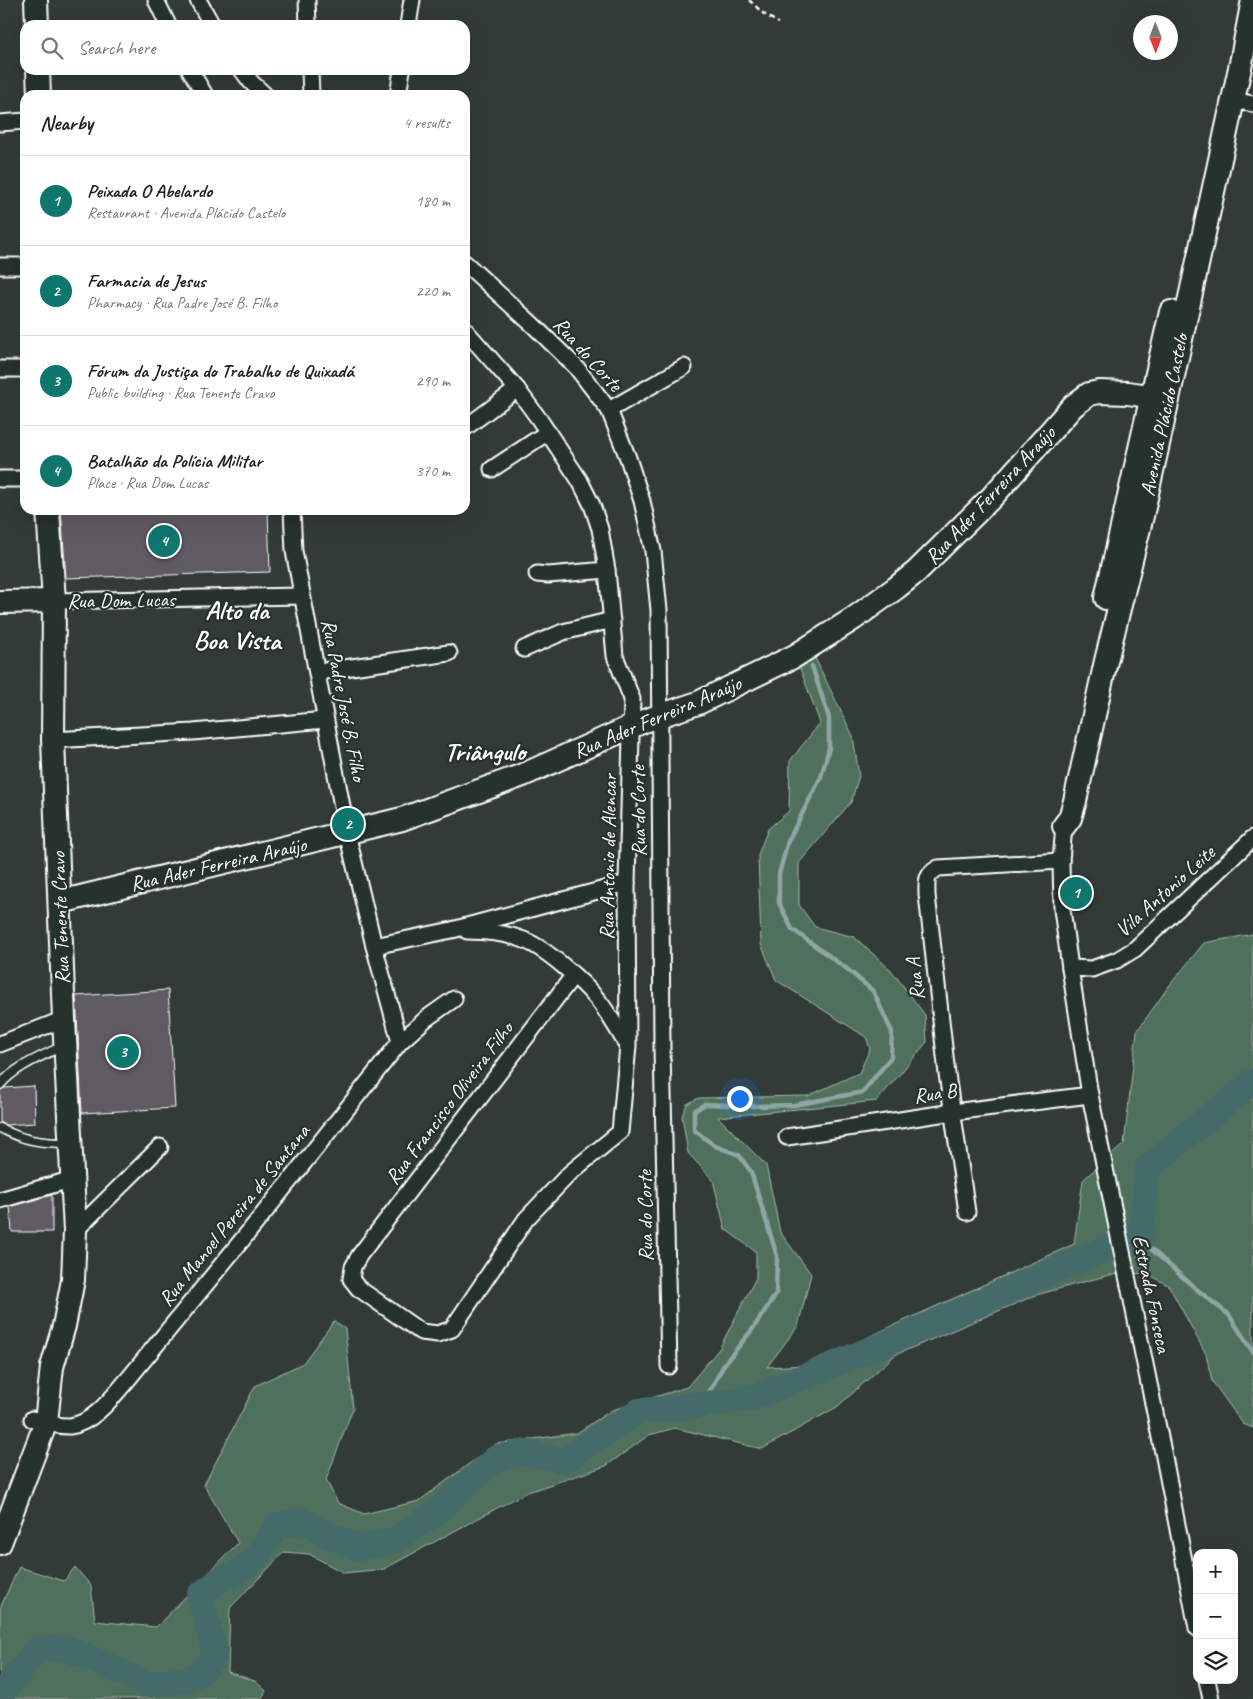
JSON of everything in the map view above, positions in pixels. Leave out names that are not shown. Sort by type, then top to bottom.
[{"type":"street","points":[[36,0],[37,20]]},
{"type":"street","points":[[156,0],[166,20]]},
{"type":"street","points":[[198,0],[209,20]]},
{"type":"street","points":[[307,0],[308,20]]},
{"type":"street","points":[[409,20],[412,0]]},
{"type":"street","name":"Avenida Plácido Castelo","points":[[1201,212],[1243,102],[1234,62],[1242,0]]},
{"type":"street","name":"Avenida Plácido Castelo","points":[[1070,968],[1062,909],[1061,861],[1064,826],[1070,818],[1075,801],[1099,660],[1160,398],[1234,62],[1253,0]]},
{"type":"street","points":[[38,75],[39,90]]},
{"type":"street","points":[[193,75],[202,90]]},
{"type":"street","points":[[246,75],[260,90]]},
{"type":"street","points":[[310,75],[311,90]]},
{"type":"street","points":[[399,90],[401,75]]},
{"type":"street","points":[[0,123],[20,121]]},
{"type":"street","points":[[0,266],[20,266]]},
{"type":"street","name":"Rua do Corte","points":[[470,267],[533,324],[576,367],[609,410],[642,501],[652,551],[659,610],[662,1048],[669,1366]]},
{"type":"street","name":"Rua Antonio de Alencar","points":[[470,336],[517,389],[548,432],[580,482],[592,505],[600,529],[607,570],[615,656],[632,699],[627,883],[628,1046],[620,1132]]},
{"type":"street","points":[[609,410],[684,367]]},
{"type":"street","points":[[0,369],[20,369]]},
{"type":"street","points":[[470,424],[517,389]]},
{"type":"street","name":"Rua Ader Ferreira Araújo","points":[[60,902],[402,819],[523,775],[632,727],[698,703],[794,656],[853,619],[896,588],[916,572],[992,496],[1073,406],[1090,394],[1114,392],[1160,398]]},
{"type":"street","points":[[492,469],[548,432]]},
{"type":"street","points":[[0,479],[20,479]]},
{"type":"street","name":"Rua Tenente Cravo","points":[[39,1420],[64,1326],[73,1280],[76,1231],[65,1045],[53,740],[54,601],[48,515]]},
{"type":"street","name":"Rua Padre José B. Filho","points":[[292,515],[294,551],[347,833],[374,946],[400,1042]]},
{"type":"street","points":[[537,574],[548,575],[607,570]]},
{"type":"street","name":"Rua Dom Lucas","points":[[0,602],[302,596]]},
{"type":"street","points":[[524,649],[564,632],[612,620]]},
{"type":"street","points":[[316,672],[449,653]]},
{"type":"street","points":[[53,740],[193,732],[325,720]]},
{"type":"street","name":"Vila Antonio Leite","points":[[1070,968],[1092,969],[1117,960],[1135,949],[1253,838]]},
{"type":"street","name":"Rua A","points":[[967,1212],[953,1112],[927,895],[927,881],[930,874],[938,868],[951,866],[1061,861]]},
{"type":"street","points":[[374,946],[452,930],[627,883]]},
{"type":"street","points":[[452,930],[484,931],[525,940],[537,947],[573,976],[598,1000],[628,1046]]},
{"type":"street","name":"Estrada Fonseca","points":[[1070,968],[1090,1096],[1193,1607]]},
{"type":"street","name":"Rua Francisco Oliveira Filho","points":[[573,976],[359,1256],[353,1267],[351,1279],[358,1288],[421,1332],[438,1334],[452,1329],[526,1220],[570,1172],[620,1132]]},
{"type":"street","name":"Rua Manoel Pereira de Santana","points":[[39,1420],[68,1426],[82,1423],[108,1400],[129,1378],[260,1218],[400,1042],[427,1018],[454,999]]},
{"type":"street","points":[[0,1044],[64,1019]]},
{"type":"street","name":"Rua B","points":[[787,1137],[953,1112],[1090,1096]]},
{"type":"street","points":[[76,1231],[160,1147]]},
{"type":"street","points":[[0,1200],[73,1179]]},
{"type":"street","points":[[0,1500],[39,1420]]},
{"type":"street","points":[[0,1543],[39,1420]]},
{"type":"street","points":[[1208,1684],[1211,1699]]},
{"type":"lane","points":[[0,1084],[33,1060],[65,1045]]},
{"type":"lane","points":[[0,1128],[12,1135],[39,1143],[71,1143]]},
{"type":"path","points":[[749,0],[764,14],[778,23]]},
{"type":"green space","points":[[814,656],[853,736],[859,776],[851,802],[799,863],[799,905],[815,927],[854,937],[891,970],[925,1015],[927,1042],[877,1101],[718,1117],[766,1165],[780,1232],[811,1274],[798,1326],[767,1367],[806,1365],[1074,1244],[1083,1180],[1124,1144],[1137,1031],[1169,986],[1204,943],[1253,934],[1253,1428],[1243,1424],[1212,1381],[1206,1354],[1169,1286],[1147,1273],[1109,1275],[1036,1295],[895,1355],[837,1407],[762,1449],[675,1428],[649,1435],[606,1466],[525,1493],[384,1569],[344,1573],[309,1554],[284,1552],[230,1608],[228,1672],[255,1681],[266,1691],[261,1699],[0,1699],[0,1608],[19,1567],[64,1581],[75,1567],[91,1586],[95,1621],[156,1627],[238,1543],[204,1485],[255,1386],[303,1363],[334,1321],[345,1329],[353,1408],[326,1480],[338,1503],[364,1514],[419,1501],[496,1444],[577,1433],[612,1410],[687,1387],[719,1349],[756,1278],[756,1252],[725,1229],[713,1180],[688,1153],[682,1116],[687,1104],[699,1098],[808,1096],[859,1073],[870,1049],[866,1037],[776,980],[761,944],[758,855],[768,829],[789,811],[790,761],[820,723],[800,668]]},
{"type":"building","points":[[61,515],[268,515],[270,572],[66,578]]},
{"type":"building","points":[[168,990],[175,1108],[82,1113],[76,996]]},
{"type":"building","points":[[34,1086],[35,1123],[6,1125],[0,1122],[0,1090]]},
{"type":"building","points":[[52,1195],[52,1232],[12,1232],[10,1207]]},
{"type":"waterway","points":[[702,1405],[725,1363],[752,1330],[776,1294],[777,1256],[751,1172],[739,1155],[715,1146],[694,1130],[694,1111],[705,1104],[794,1105],[863,1092],[891,1057],[892,1032],[873,991],[847,969],[792,929],[779,903],[779,874],[788,841],[821,777],[829,748],[829,718],[812,666]]},
{"type":"waterway","points":[[0,1695],[38,1649],[69,1649],[148,1684],[184,1680],[201,1673],[215,1655],[200,1595],[224,1577],[236,1574],[256,1558],[276,1526],[303,1520],[324,1533],[358,1548],[396,1540],[435,1513],[496,1458],[526,1452],[564,1460],[639,1411],[752,1398],[911,1333],[1102,1250],[1141,1240],[1147,1169],[1253,1082]]},
{"type":"waterway","points":[[1141,1240],[1195,1288],[1229,1315],[1253,1352]]},
{"type":"place","name":"Batalhão da Polícia Militar","points":[[164,541]]},
{"type":"place","name":"Farmacia de Jesus","points":[[348,824]]},
{"type":"place","name":"Peixada O Abelardo","points":[[1076,893]]},
{"type":"place","name":"Fórum da Justiça do Trabalho de Quixadá","points":[[123,1052]]},
{"type":"district","name":"Alto da Boa Vista","points":[[237,625]]},
{"type":"district","name":"Triângulo","points":[[485,751]]}]
